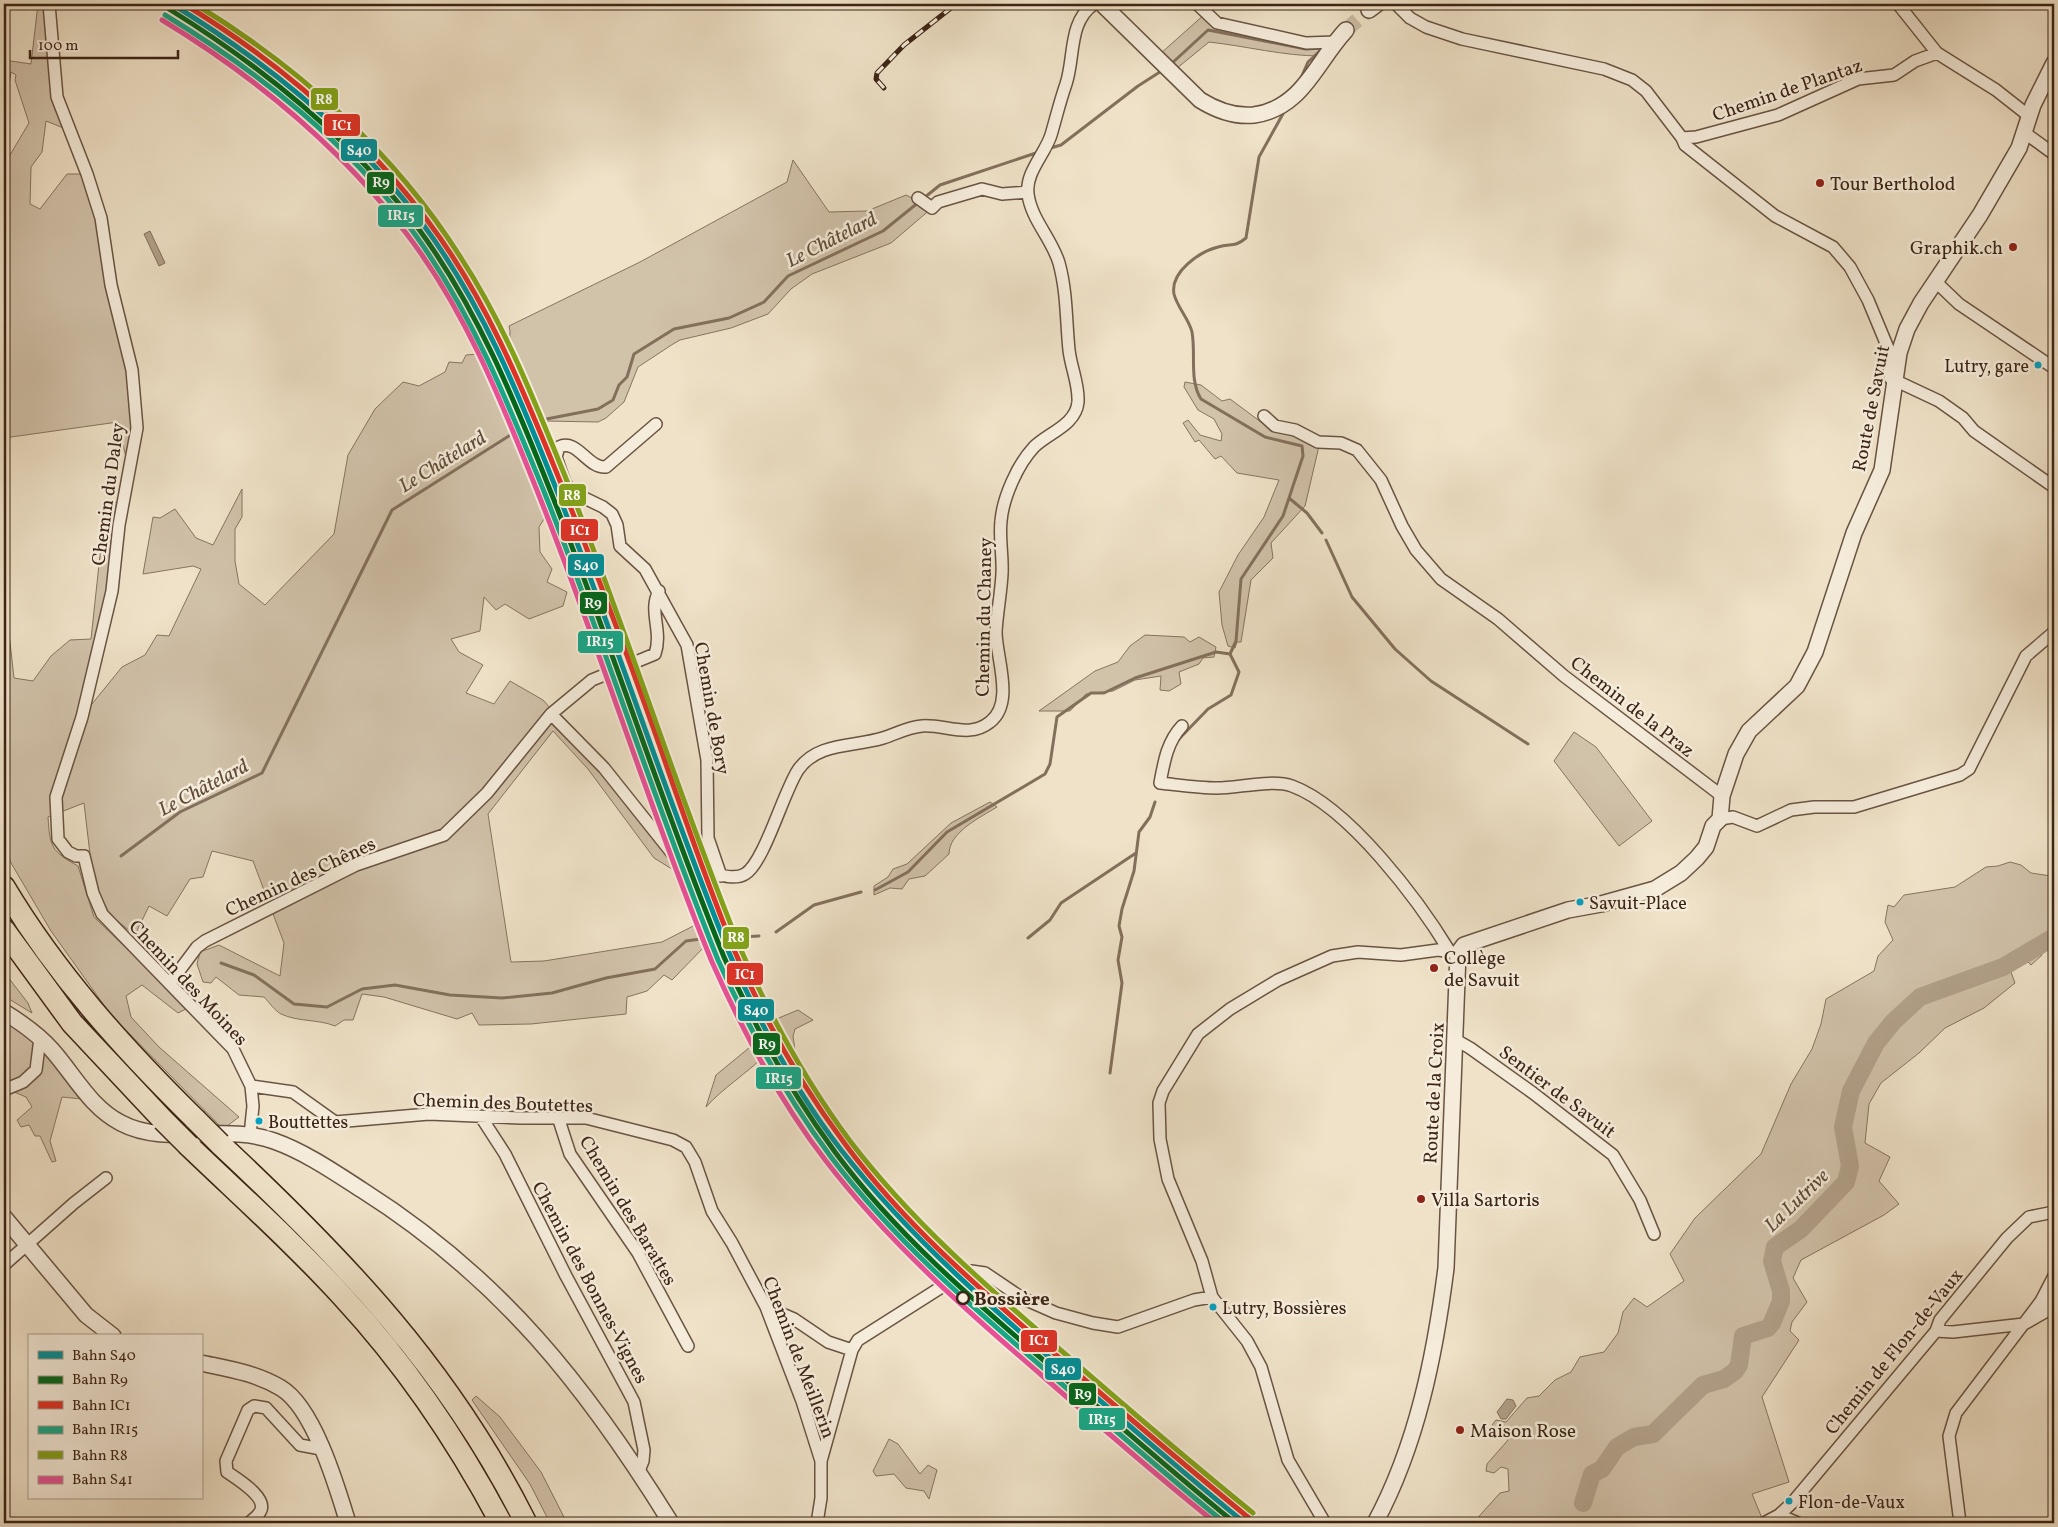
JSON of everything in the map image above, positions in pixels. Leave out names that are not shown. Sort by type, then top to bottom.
[{"type":"highway","points":[[4,873],[28,925]]},
{"type":"highway","points":[[4,887],[58,967],[106,1027],[194,1119],[319,1238],[396,1324],[452,1396],[507,1485],[527,1523]]},
{"type":"highway","points":[[4,930],[72,1023],[162,1120],[305,1258],[381,1341],[442,1424],[501,1523]]},
{"type":"street","name":"Chemin du Daley","points":[[49,4],[57,97],[88,174],[101,218],[111,285],[132,370],[137,428],[119,525],[112,591],[82,717],[56,797],[58,839],[68,852],[84,856]]},
{"type":"street","points":[[925,203],[938,202],[982,189],[1002,194],[1028,192],[1030,176],[1046,146],[1069,74],[1076,26],[1083,13],[1094,4]]},
{"type":"street","points":[[1102,4],[1200,100],[1215,108],[1240,115],[1258,114],[1282,106],[1297,95],[1346,30]]},
{"type":"street","points":[[1197,4],[1217,23],[1306,43],[1336,42]]},
{"type":"street","points":[[1396,4],[1410,18],[1426,27],[1462,39],[1604,69],[1632,80],[1646,91],[1682,138],[1685,145],[1776,216],[1833,246],[1850,267],[1868,300],[1888,348],[1890,378],[1940,401],[1963,418],[1974,431],[2054,487]]},
{"type":"street","points":[[1898,4],[1937,53],[1996,90],[2029,116]]},
{"type":"street","name":"Chemin de Plantaz","points":[[1682,138],[1705,135],[1778,115],[1858,79],[1894,75],[1915,61],[1937,53]]},
{"type":"street","name":"Route de Savuit","points":[[1720,819],[1722,796],[1736,754],[1749,731],[1797,686],[1815,652],[1854,533],[1882,470],[1898,353],[1905,335],[1935,281],[1980,214],[2020,148],[2029,116],[2054,62]]},
{"type":"street","points":[[2025,133],[2054,154]]},
{"type":"street","name":"Chemin du Chaney","points":[[724,876],[738,877],[752,868],[790,785],[798,771],[811,757],[832,748],[882,738],[910,728],[925,726],[967,731],[988,724],[993,719],[1002,697],[1003,684],[996,637],[1002,584],[1001,521],[1006,497],[1010,486],[1034,447],[1064,425],[1077,407],[1075,377],[1069,352],[1068,310],[1059,261],[1030,205],[1028,192]]},
{"type":"street","points":[[1935,281],[1959,304],[2054,368]]},
{"type":"street","name":"Chemin de la Praz","points":[[1264,416],[1275,426],[1296,430],[1318,442],[1341,442],[1356,450],[1380,480],[1416,550],[1440,578],[1525,641],[1566,677],[1722,796]]},
{"type":"street","name":"Chemin de Bory","points":[[656,424],[606,467],[595,466],[576,450],[567,446],[559,448],[556,457],[561,474],[569,488],[612,514],[617,525],[620,546],[645,569],[659,591],[687,645],[708,760],[708,838],[724,876]]},
{"type":"street","name":"Chemin des Chênes","points":[[170,983],[197,947],[205,941],[356,865],[444,835],[488,793],[551,714],[592,680],[605,673],[645,660],[655,654],[659,642],[654,600],[659,591]]},
{"type":"street","points":[[1325,1523],[1288,1460],[1261,1367],[1247,1341],[1212,1297],[1202,1261],[1168,1179],[1160,1139],[1159,1103],[1163,1091],[1198,1034],[1230,1009],[1278,980],[1332,956],[1358,952],[1401,955],[1438,950],[1454,952],[1464,945],[1568,910],[1601,904],[1655,889],[1681,873],[1697,858],[1706,847],[1713,826],[1720,819],[1733,817],[1757,826],[1766,824],[1791,810],[1814,807],[1854,807],[1960,775],[1969,769],[2026,656],[2054,632]]},
{"type":"street","points":[[551,714],[604,768],[679,862],[691,871],[708,872],[724,876]]},
{"type":"street","points":[[1182,726],[1168,747],[1160,783],[1216,788],[1281,785],[1291,786],[1315,798],[1351,827],[1371,847],[1407,890],[1454,952]]},
{"type":"street","name":"Chemin des Moines","points":[[84,856],[93,893],[102,914],[226,1040],[239,1060],[251,1086],[253,1106],[250,1136]]},
{"type":"street","name":"Route de la Croix","points":[[1375,1523],[1395,1480],[1424,1394],[1438,1329],[1446,1268],[1456,1040],[1454,952]]},
{"type":"street","points":[[4,1012],[40,1038],[92,1100],[123,1124],[153,1133],[228,1133],[272,1140],[308,1156],[407,1220],[454,1256],[530,1328],[585,1395],[639,1471],[671,1523]]},
{"type":"street","points":[[4,1090],[30,1077],[36,1070],[40,1038]]},
{"type":"street","name":"Sentier de Savuit","points":[[1456,1040],[1532,1093],[1613,1155],[1640,1200],[1654,1234]]},
{"type":"street","name":"Chemin des Boutettes","points":[[251,1086],[293,1092],[334,1122],[429,1114],[481,1117],[586,1118],[673,1140]]},
{"type":"street","name":"Chemin des Bonnes-Vignes","points":[[481,1117],[505,1154],[566,1276],[634,1402],[644,1450],[643,1461],[639,1471]]},
{"type":"street","name":"Chemin des Barattes","points":[[558,1117],[570,1154],[638,1253],[688,1346]]},
{"type":"street","name":"Chemin de Meillerin","points":[[673,1140],[686,1147],[695,1162],[712,1211],[732,1243],[766,1307],[802,1401],[821,1461]]},
{"type":"street","points":[[4,1265],[26,1244],[106,1178]]},
{"type":"street","name":"Chemin de Flon-de-Vaux","points":[[1764,1523],[1779,1516],[1792,1504],[1936,1331],[1940,1320],[2006,1238],[2029,1217],[2054,1212]]},
{"type":"street","points":[[4,1216],[86,1315],[110,1334]]},
{"type":"street","points":[[971,1271],[985,1273],[1022,1298],[1056,1313],[1092,1323],[1118,1327],[1186,1302],[1212,1297]]},
{"type":"street","points":[[1960,1523],[1949,1436],[1956,1413],[2041,1301],[2054,1276]]},
{"type":"street","points":[[818,1523],[821,1498],[821,1461],[852,1350],[858,1340],[951,1281]]},
{"type":"street","points":[[1936,1331],[2024,1324],[2047,1311],[2054,1300]]},
{"type":"street","points":[[766,1307],[794,1319],[828,1342],[852,1350]]},
{"type":"street","points":[[202,1363],[240,1371],[261,1378],[283,1389],[304,1413],[321,1449],[348,1523]]},
{"type":"street","points":[[249,1523],[260,1512],[262,1506],[260,1498],[228,1472],[226,1467],[226,1461],[248,1410],[254,1406],[266,1408],[300,1445],[321,1449]]},
{"type":"street","points":[[1779,1516],[1798,1523]]},
{"type":"shaded area","points":[[38,4],[49,4],[57,97],[71,131],[46,121],[42,152],[31,167],[30,204],[40,209],[67,174],[87,174],[132,370],[137,428],[129,471],[118,422],[4,438],[4,165],[29,123],[15,80],[16,75],[11,72],[9,86],[4,84],[4,60],[31,64]]},
{"type":"shaded area","points":[[1206,13],[1217,23],[1327,41],[1321,56],[1279,53],[1209,42],[1176,69],[1160,54]]},
{"type":"shaded area","points":[[793,160],[829,212],[867,211],[906,195],[932,208],[891,243],[812,274],[791,289],[768,314],[731,328],[680,340],[673,344],[638,367],[624,402],[606,418],[598,422],[546,421],[542,426],[511,350],[509,351],[509,326],[640,262],[787,182]]},
{"type":"shaded area","points":[[150,231],[165,263],[159,266],[144,234]]},
{"type":"shaded area","points":[[466,355],[497,356],[556,500],[539,527],[540,552],[552,569],[547,582],[567,592],[563,606],[529,619],[505,604],[496,610],[484,597],[480,631],[451,639],[459,652],[483,665],[466,693],[494,704],[510,681],[543,700],[604,768],[691,871],[693,882],[654,858],[588,769],[553,731],[488,814],[511,962],[544,961],[662,942],[703,921],[702,936],[706,945],[672,980],[664,975],[647,991],[627,997],[626,1014],[531,1024],[479,1025],[472,1013],[457,1019],[384,997],[362,994],[353,1020],[344,1020],[335,1026],[288,1017],[274,1009],[264,997],[239,995],[216,977],[211,983],[203,982],[197,964],[200,952],[219,945],[280,976],[284,943],[253,861],[212,851],[203,877],[190,879],[167,916],[149,906],[135,935],[110,915],[93,880],[84,803],[48,817],[51,842],[57,852],[78,866],[94,917],[188,1008],[178,1013],[142,985],[126,996],[131,1017],[159,1047],[239,1117],[223,1129],[111,1015],[51,931],[4,851],[4,589],[14,678],[33,681],[51,656],[70,640],[91,639],[101,546],[115,502],[123,503],[83,715],[122,667],[145,655],[157,635],[169,636],[201,569],[193,566],[143,574],[153,517],[160,518],[175,509],[196,538],[213,545],[242,489],[242,517],[235,529],[235,561],[239,584],[265,605],[334,534],[348,455],[375,409],[403,382],[419,386],[445,372],[449,362],[462,363]]},
{"type":"shaded area","points":[[1185,382],[1201,385],[1222,401],[1230,399],[1261,422],[1295,432],[1319,446],[1305,506],[1271,543],[1273,558],[1251,580],[1241,642],[1237,642],[1235,648],[1228,646],[1222,625],[1219,592],[1238,555],[1264,517],[1279,480],[1237,473],[1221,456],[1215,459],[1199,440],[1195,442],[1183,423],[1188,420],[1200,435],[1221,441],[1222,434],[1214,419],[1198,410],[1184,387]]},
{"type":"shaded area","points":[[1145,635],[1184,637],[1190,642],[1199,637],[1216,647],[1214,657],[1203,658],[1199,664],[1179,672],[1181,684],[1169,691],[1160,690],[1161,676],[1135,680],[1113,691],[1086,694],[1070,711],[1039,711],[1095,671],[1118,662],[1130,646]]},
{"type":"shaded area","points":[[1574,732],[1596,747],[1652,821],[1619,846],[1554,761]]},
{"type":"shaded area","points":[[990,802],[997,807],[975,820],[960,832],[950,846],[949,854],[925,876],[909,879],[902,889],[890,888],[874,895],[874,886],[888,877],[893,869],[907,864],[951,823]]},
{"type":"shaded area","points":[[2010,862],[2021,865],[2031,873],[2051,876],[2054,872],[2054,933],[2036,943],[2042,955],[2031,965],[2021,955],[2008,964],[2015,983],[1984,1008],[1945,1028],[1919,1053],[1881,1083],[1869,1104],[1865,1143],[1890,1157],[1879,1181],[1899,1204],[1884,1215],[1801,1260],[1793,1278],[1807,1302],[1792,1322],[1790,1331],[1799,1340],[1762,1397],[1789,1482],[1752,1494],[1764,1523],[1473,1523],[1500,1493],[1509,1491],[1508,1469],[1501,1467],[1494,1473],[1486,1471],[1487,1464],[1508,1440],[1492,1425],[1496,1420],[1506,1422],[1527,1398],[1539,1396],[1555,1380],[1571,1372],[1580,1357],[1604,1352],[1618,1333],[1623,1312],[1634,1298],[1647,1307],[1684,1281],[1670,1254],[1695,1218],[1761,1154],[1791,1084],[1812,1049],[1821,1024],[1826,999],[1874,971],[1878,956],[1893,940],[1885,922],[1888,905],[1894,907],[1904,895],[1955,887],[1986,867]]},
{"type":"shaded area","points":[[4,972],[28,1003],[32,1013],[4,996]]},
{"type":"shaded area","points":[[798,1010],[813,1020],[795,1029],[793,1036],[795,1050],[793,1052],[787,1046],[774,1020]]},
{"type":"shaded area","points":[[4,1019],[34,1040],[82,1099],[62,1097],[50,1141],[56,1161],[52,1162],[40,1136],[35,1136],[29,1125],[21,1127],[17,1120],[32,1107],[26,1097],[7,1089],[4,1090]]},
{"type":"shaded area","points":[[761,1038],[764,1056],[706,1107],[716,1075]]},
{"type":"shaded area","points":[[476,1396],[500,1417],[541,1472],[567,1523],[550,1523],[530,1484],[472,1400]]},
{"type":"shaded area","points":[[1507,1399],[1513,1400],[1516,1406],[1506,1419],[1501,1419],[1497,1412]]},
{"type":"shaded area","points":[[889,1439],[898,1444],[920,1474],[928,1465],[937,1470],[929,1499],[924,1491],[906,1488],[894,1474],[876,1476],[873,1471]]},
{"type":"waterway","name":"Le Châtelard","points":[[1170,65],[1208,30],[1306,49],[1321,48]]},
{"type":"waterway","name":"Le Châtelard","points":[[1300,80],[1308,62],[1322,49]]},
{"type":"waterway","name":"Le Châtelard","points":[[1047,149],[1061,145],[1138,86],[1163,70]]},
{"type":"waterway","points":[[1230,654],[1236,641],[1241,579],[1283,516],[1303,456],[1302,446],[1265,437],[1201,399],[1195,384],[1192,332],[1174,294],[1174,286],[1181,271],[1195,258],[1210,250],[1235,244],[1246,238],[1259,157],[1284,112]]},
{"type":"waterway","name":"Le Châtelard","points":[[121,856],[180,812],[262,773],[392,510],[531,422],[598,409],[613,400],[619,385],[627,377],[634,354],[674,329],[729,318],[764,302],[788,276],[883,231],[940,185],[1039,152]]},
{"type":"waterway","points":[[1289,498],[1307,513],[1322,533]]},
{"type":"waterway","points":[[1326,540],[1352,597],[1395,649],[1431,681],[1528,744]]},
{"type":"waterway","points":[[875,890],[908,872],[947,832],[1045,774],[1050,764],[1057,717],[1091,693],[1104,693],[1135,678],[1216,652],[1230,654]]},
{"type":"waterway","points":[[1177,741],[1208,709],[1231,695],[1239,672],[1230,654]]},
{"type":"waterway","points":[[1110,1073],[1122,983],[1118,960],[1122,937],[1119,926],[1122,909],[1134,871],[1139,832],[1150,817],[1155,802]]},
{"type":"waterway","points":[[1028,938],[1050,920],[1061,903],[1136,853]]},
{"type":"waterway","points":[[776,932],[814,905],[861,892]]},
{"type":"waterway","points":[[741,937],[759,936]]},
{"type":"waterway","name":"La Lutrive","points":[[1583,1503],[1592,1474],[1602,1469],[1617,1447],[1634,1437],[1653,1434],[1703,1385],[1724,1379],[1735,1371],[1739,1365],[1743,1336],[1768,1328],[1772,1323],[1781,1301],[1781,1291],[1772,1261],[1775,1247],[1801,1229],[1846,1182],[1850,1166],[1843,1127],[1851,1091],[1876,1043],[1893,1022],[1920,997],[2003,967],[2054,937]]},
{"type":"waterway","points":[[221,963],[254,975],[294,1004],[327,1007],[362,989],[395,985],[450,995],[502,998],[552,993],[606,978],[655,969],[686,941],[708,938]]},
{"type":"tunnel","points":[[1346,30],[1369,10]]},
{"type":"tunnel","points":[[951,1281],[971,1271]]},
{"type":"railway","points":[[884,88],[876,79],[877,73],[904,45],[956,4]]},
{"type":"rail line","name":"S40","points":[[172,4],[276,75],[339,130],[396,190],[422,223],[463,285],[498,350],[578,544],[685,839],[730,955],[766,1032],[794,1081],[825,1128],[868,1183],[954,1272],[1047,1355],[1245,1523]]},
{"type":"rail line","name":"IC1","points":[[184,4],[252,49],[316,100],[346,128],[374,157],[427,220],[468,281],[486,313],[517,379],[572,512],[620,636],[703,869],[735,952],[784,1051],[813,1098],[845,1144],[892,1202],[972,1281],[1176,1458],[1249,1518]]},
{"type":"rail line","name":"R8","points":[[195,4],[272,56],[308,85],[376,148],[435,220],[477,284],[519,367],[590,539],[696,834],[741,950],[764,1000],[790,1049],[834,1119],[898,1199],[951,1253],[1007,1304],[1181,1454],[1253,1513]]},
{"type":"rail line","name":"R9","points":[[169,9],[239,55],[272,80],[335,135],[392,195],[439,258],[458,290],[493,355],[550,490],[573,548],[679,841],[724,957],[774,1058],[803,1106],[835,1152],[858,1182],[909,1238],[964,1290],[1020,1341],[1235,1523]]},
{"type":"rail line","name":"IR15","points":[[165,15],[268,85],[331,139],[388,200],[435,263],[454,295],[503,393],[545,494],[673,844],[718,960],[742,1011],[769,1061],[814,1134],[880,1216],[934,1271],[1020,1348],[1225,1523]]},
{"type":"rail line","name":"S41","points":[[162,20],[230,65],[294,115],[324,142],[353,171],[406,233],[447,294],[481,358],[511,425],[538,493],[561,551],[667,846],[712,962],[749,1040],[777,1090],[809,1138],[850,1191],[930,1276],[1109,1434],[1216,1523]]},
{"type":"place","name":"Tour Bertholod","points":[[1820,183]]},
{"type":"place","name":"Graphik.ch","points":[[2013,247]]},
{"type":"place","name":"Lutry, gare","points":[[2038,365]]},
{"type":"place","name":"Savuit-Place","points":[[1580,902]]},
{"type":"place","name":"Collège de Savuit","points":[[1434,968]]},
{"type":"place","name":"Bouttettes","points":[[259,1121]]},
{"type":"place","name":"Villa Sartoris","points":[[1421,1199]]},
{"type":"place","name":"Bossière","points":[[963,1298]]},
{"type":"place","name":"Lutry, Bossières","points":[[1213,1307]]},
{"type":"place","name":"Maison Rose","points":[[1460,1430]]},
{"type":"place","name":"Flon-de-Vaux","points":[[1789,1501]]}]
